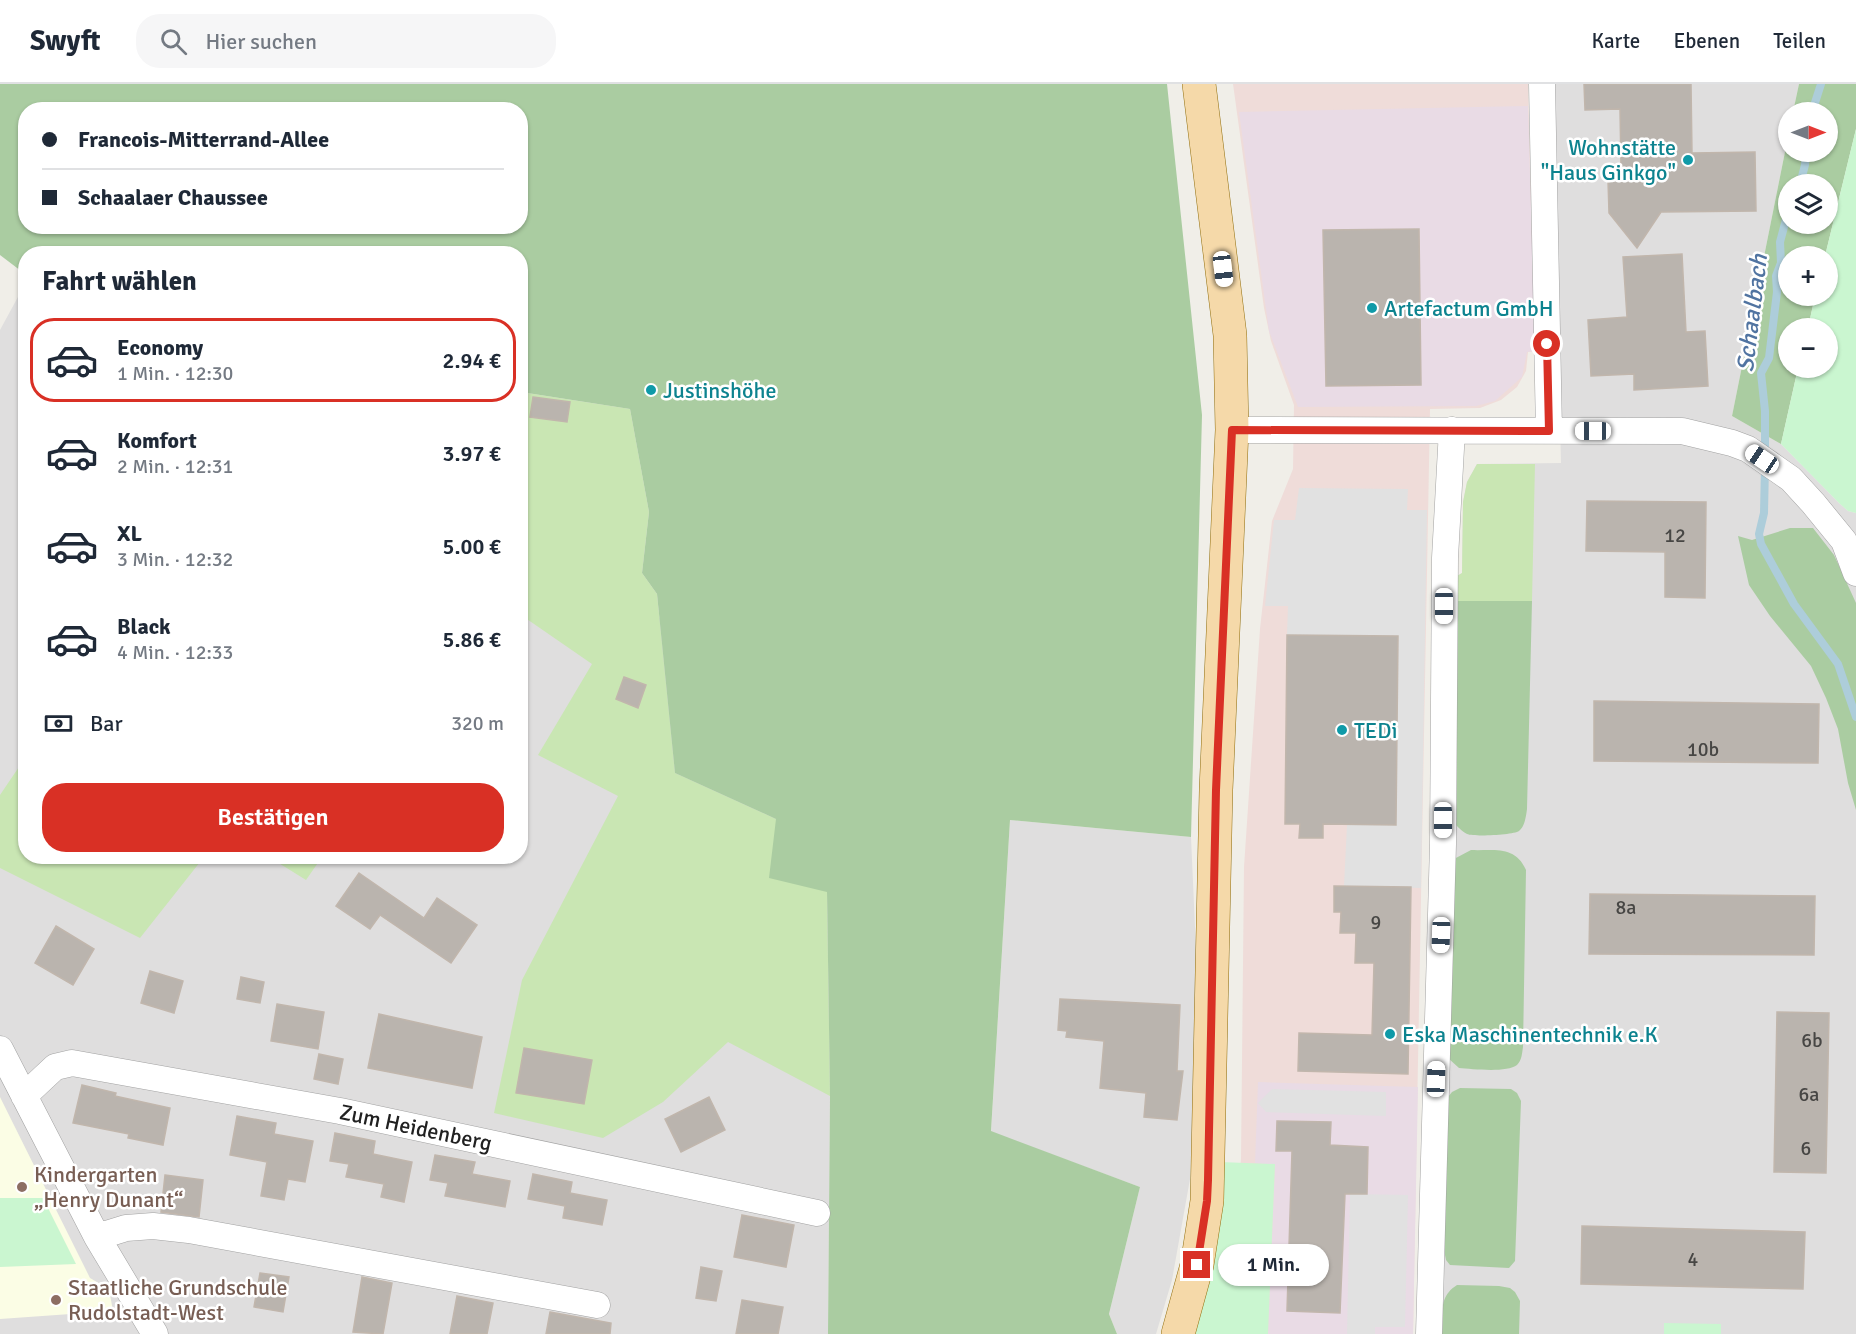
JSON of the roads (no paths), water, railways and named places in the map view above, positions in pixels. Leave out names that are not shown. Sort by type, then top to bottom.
[{"type":"main road","points":[[1178,1334],[1197,1265],[1207,1201],[1216,790],[1232,430],[1230,335],[1199,84]]},
{"type":"street","points":[[1542,84],[1549,431]]},
{"type":"street","points":[[1232,430],[1682,431],[1748,449],[1791,479],[1850,538],[1856,573]]},
{"type":"street","points":[[1429,1334],[1442,867],[1445,558],[1452,430]]},
{"type":"street","points":[[0,1049],[97,1237],[155,1334]]},
{"type":"street","name":"Zum Heidenberg","points":[[24,1096],[55,1067],[72,1063],[340,1111],[817,1213]]},
{"type":"street","points":[[97,1237],[126,1228],[153,1226],[189,1230],[597,1305]]},
{"type":"waterway","name":"Schaalbach","points":[[1815,102],[1821,84]]},
{"type":"waterway","name":"Schaalbach","points":[[1803,174],[1805,162]]},
{"type":"waterway","name":"Schaalbach","points":[[1765,454],[1765,411],[1761,373],[1769,358],[1777,292],[1776,276],[1781,263],[1780,242],[1782,234]]},
{"type":"waterway","name":"Schaalbach","points":[[1765,466],[1764,513],[1759,534],[1761,544],[1794,604],[1838,664],[1856,717]]},
{"type":"place","name":"Wohnstätte \"Haus Ginkgo\"","points":[[1688,160]]},
{"type":"place","name":"Artefactum GmbH","points":[[1372,308]]},
{"type":"place","name":"Justinshöhe","points":[[651,390]]},
{"type":"place","name":"TEDi","points":[[1342,730]]},
{"type":"place","name":"Eska Maschinentechnik e.K","points":[[1390,1034]]},
{"type":"place","name":"Kindergarten „Henry Dunant“","points":[[22,1187]]},
{"type":"place","name":"Staatliche Grundschule Rudolstadt-West","points":[[56,1300]]}]
